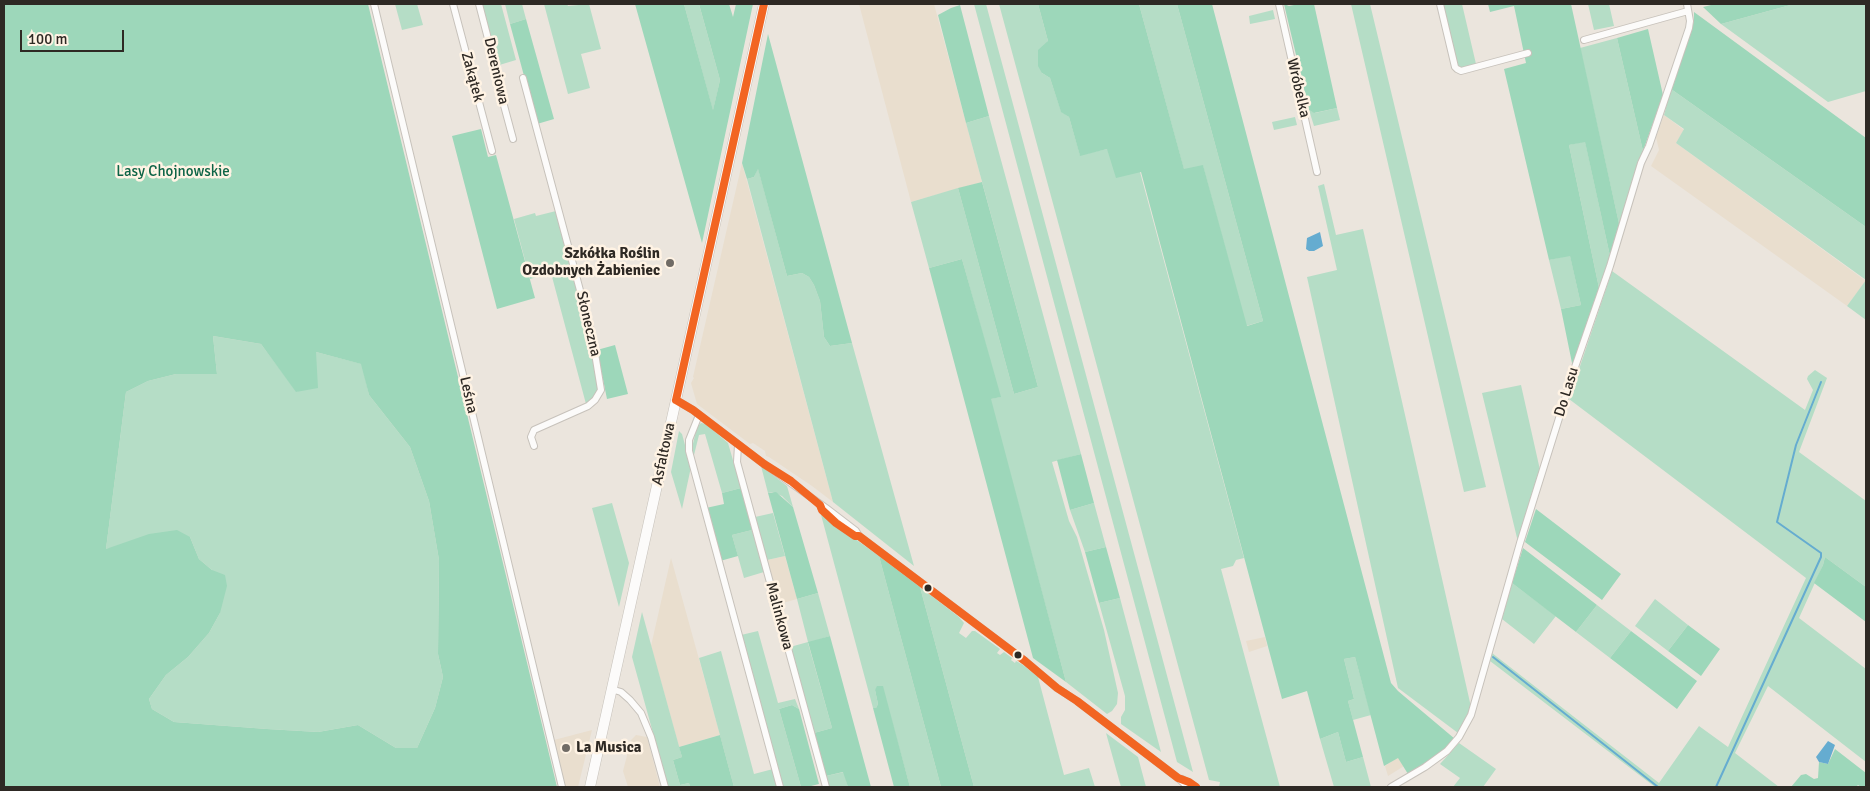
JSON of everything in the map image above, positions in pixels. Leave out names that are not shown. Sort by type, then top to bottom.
[{"type":"main road","name":"Asfaltowa","points":[[590,787],[764,4]]},
{"type":"street","name":"Leśna","points":[[374,4],[562,787]]},
{"type":"street","name":"Zakątek","points":[[453,4],[492,150]]},
{"type":"street","name":"Dereniowa","points":[[479,4],[493,58],[494,72],[513,139]]},
{"type":"street","name":"Wróbelka","points":[[1279,4],[1317,172]]},
{"type":"street","points":[[1440,4],[1455,67],[1461,71],[1528,53]]},
{"type":"street","name":"Do Lasu","points":[[1391,787],[1425,768],[1447,751],[1459,737],[1471,715],[1517,553],[1575,367],[1610,266],[1641,163],[1649,146],[1689,28],[1687,4]]},
{"type":"street","points":[[1584,40],[1688,11]]},
{"type":"street","name":"Słoneczna","points":[[523,78],[592,335],[601,390],[595,400],[588,406],[534,430],[531,436],[534,446]]},
{"type":"street","points":[[676,400],[790,481],[820,505],[822,510],[836,523],[855,536],[859,536],[1188,787]]},
{"type":"street","points":[[699,415],[690,440],[689,451],[780,787]]},
{"type":"street","name":"Malinkowa","points":[[738,445],[737,462],[826,787]]},
{"type":"street","points":[[611,689],[621,692],[636,705],[651,737],[665,787]]},
{"type":"street","points":[[1178,778],[1196,787]]},
{"type":"shaded area","points":[[859,4],[934,4],[982,182],[911,202]]},
{"type":"shaded area","points":[[1664,115],[1684,130],[1676,143],[1866,281],[1847,306],[1651,166],[1659,150],[1656,137]]},
{"type":"shaded area","points":[[742,163],[833,502],[766,456],[765,451],[753,443],[750,444],[697,404],[691,383],[694,378]]},
{"type":"shaded area","points":[[785,556],[797,599],[779,604],[767,560]]},
{"type":"shaded area","points":[[671,558],[720,735],[679,747],[651,646]]},
{"type":"shaded area","points":[[1265,637],[1267,646],[1249,652],[1246,641]]},
{"type":"shaded area","points":[[592,730],[578,787],[565,787],[554,740]]},
{"type":"shaded area","points":[[636,735],[647,737],[660,787],[628,787],[623,771],[631,740]]},
{"type":"shaded area","points":[[1398,757],[1404,766],[1388,776],[1385,766]]},
{"type":"green space","name":"Lasy Chojnowskie","points":[[4,4],[368,4],[557,787],[4,787]],"holes":[[[213,336],[261,344],[296,392],[318,388],[316,352],[361,364],[369,395],[410,447],[429,501],[439,560],[438,654],[443,677],[435,708],[417,748],[396,748],[358,725],[318,732],[174,722],[152,709],[149,699],[166,675],[188,657],[209,633],[220,613],[227,586],[225,575],[212,570],[199,559],[190,537],[177,530],[149,534],[106,549],[126,392],[148,381],[176,374],[217,374]]]},
{"type":"green space","points":[[395,4],[417,4],[423,25],[402,30]]},
{"type":"green space","points":[[481,4],[501,4],[516,60],[496,66]]},
{"type":"green space","points":[[505,4],[522,4],[526,19],[510,24]]},
{"type":"green space","points":[[544,4],[567,4],[568,6],[589,4],[601,49],[581,54],[590,88],[568,94]]},
{"type":"green space","points":[[635,4],[684,4],[713,110],[720,80],[699,4],[729,4],[733,17],[736,4],[753,4],[702,243]]},
{"type":"green space","points":[[684,4],[699,4],[720,80],[713,111]]},
{"type":"green space","points":[[974,4],[986,4],[1193,772],[1177,762]]},
{"type":"green space","points":[[999,4],[1038,4],[1048,41],[1042,73],[1050,78],[1061,111],[1069,117],[1080,155],[1107,149],[1140,172],[1244,558],[1236,560],[1233,566],[1221,569],[1280,787],[1219,787],[1220,782],[1209,780]]},
{"type":"green space","points":[[1038,4],[1139,4],[1184,169],[1203,165],[1247,326],[1263,321],[1177,4],[1212,4],[1391,683],[1455,739],[1441,753],[1408,774],[1398,758],[1384,766],[1355,657],[1344,659],[1354,699],[1348,701],[1363,757],[1346,762],[1338,732],[1320,739],[1307,691],[1282,699],[1141,172],[1116,178],[1107,149],[1080,156],[1069,117],[1061,112],[1050,78],[1042,73],[1038,66],[1038,50],[1048,41]]},
{"type":"green space","points":[[1139,4],[1177,4],[1263,321],[1246,326],[1203,166],[1184,170]]},
{"type":"green space","points":[[1284,4],[1289,6],[1314,4],[1337,108],[1314,113],[1309,110]]},
{"type":"green space","points":[[1351,4],[1370,4],[1486,487],[1464,492]]},
{"type":"green space","points":[[1443,4],[1462,4],[1476,64],[1462,68],[1457,65]]},
{"type":"green space","points":[[1488,4],[1571,4],[1620,228],[1610,256],[1585,142],[1569,145],[1599,288],[1573,368],[1561,309],[1581,305],[1570,256],[1549,260],[1504,69],[1526,63],[1514,6],[1490,12]]},
{"type":"green space","points":[[1588,4],[1609,4],[1614,26],[1594,30]]},
{"type":"green space","points":[[1715,4],[1794,4],[1721,24],[1703,7]]},
{"type":"green space","points":[[1794,4],[1866,4],[1866,91],[1828,102],[1721,24]]},
{"type":"green space","points":[[960,5],[989,116],[966,123],[938,15]]},
{"type":"green space","points":[[1273,10],[1275,19],[1250,24],[1249,16]]},
{"type":"green space","points":[[1694,12],[1866,138],[1866,227],[1671,89],[1694,21]]},
{"type":"green space","points":[[526,19],[554,119],[537,124],[510,24]]},
{"type":"green space","points":[[1648,29],[1663,95],[1643,151],[1617,38]]},
{"type":"green space","points":[[768,34],[852,343],[830,346],[824,337],[820,301],[814,285],[809,277],[802,273],[787,276],[758,169],[754,177],[747,179],[742,163]]},
{"type":"green space","points":[[1617,38],[1643,151],[1620,228],[1580,48]]},
{"type":"green space","points":[[1671,89],[1866,227],[1866,280],[1676,143],[1684,129],[1664,115]]},
{"type":"green space","points":[[1337,108],[1340,120],[1314,126],[1309,110],[1315,113]]},
{"type":"green space","points":[[989,116],[1081,454],[1052,462],[1069,521],[1077,537],[1104,630],[1118,693],[1117,704],[1107,714],[1066,682],[990,399],[1000,397],[962,259],[929,268],[911,202],[958,188],[1014,394],[1038,387],[966,123]]},
{"type":"green space","points":[[1295,117],[1297,125],[1274,130],[1272,122]]},
{"type":"green space","points":[[481,129],[488,157],[496,155],[535,298],[497,309],[452,136]]},
{"type":"green space","points":[[1585,141],[1610,256],[1599,288],[1569,145]]},
{"type":"green space","points":[[758,168],[787,276],[802,273],[809,277],[814,285],[820,301],[824,337],[830,346],[852,343],[914,566],[833,502],[747,179],[754,177]]},
{"type":"green space","points":[[982,182],[1038,387],[1014,394],[958,188]]},
{"type":"green space","points":[[1324,184],[1336,235],[1363,229],[1471,707],[1458,733],[1398,688],[1307,277],[1337,270],[1318,186]]},
{"type":"green space","points":[[556,211],[592,343],[599,386],[594,399],[586,404],[551,273],[530,279],[514,219],[535,213],[536,216]]},
{"type":"green space","points":[[1570,255],[1581,305],[1561,309],[1549,260]]},
{"type":"green space","points":[[962,259],[1001,397],[991,399],[1066,682],[1033,658],[929,268]]},
{"type":"green space","points":[[1612,271],[1805,410],[1813,390],[1807,379],[1808,376],[1815,370],[1827,378],[1799,452],[1866,501],[1866,587],[1825,557],[1799,618],[1866,669],[1866,762],[1768,686],[1735,753],[1779,787],[1655,787],[1490,661],[1492,653],[1659,783],[1699,726],[1728,747],[1806,578],[1569,399]]},
{"type":"green space","points":[[1866,280],[1866,320],[1847,306]]},
{"type":"green space","points":[[213,336],[261,344],[297,392],[316,352],[362,364],[369,395],[410,447],[429,501],[439,560],[438,654],[443,677],[435,708],[417,748],[396,748],[358,725],[318,732],[174,722],[152,709],[149,699],[166,675],[188,657],[209,633],[220,613],[212,570],[199,559],[190,537],[106,549],[126,392],[148,381],[176,374],[217,374]]},
{"type":"green space","points":[[615,345],[628,394],[607,399],[597,350]]},
{"type":"green space","points":[[1521,385],[1540,470],[1518,542],[1482,393]]},
{"type":"green space","points":[[701,423],[706,424],[728,443],[741,488],[722,493],[705,434],[699,435],[693,459],[691,452],[697,427]]},
{"type":"green space","points":[[679,431],[682,434],[691,467],[682,509],[671,472]]},
{"type":"green space","points":[[1081,454],[1094,503],[1070,510],[1057,460]]},
{"type":"green space","points":[[761,466],[787,486],[793,507],[782,496],[772,492],[768,493]]},
{"type":"green space","points":[[741,488],[752,530],[732,535],[738,556],[720,561],[706,508],[724,504],[722,493]]},
{"type":"green space","points":[[776,492],[793,507],[818,593],[797,599],[768,493]]},
{"type":"green space","points":[[612,503],[629,563],[619,607],[592,508]]},
{"type":"green space","points":[[1094,503],[1106,547],[1085,552],[1070,510]]},
{"type":"green space","points":[[1536,509],[1621,574],[1602,600],[1525,542]]},
{"type":"green space","points":[[820,511],[830,521],[879,556],[941,787],[910,787],[882,686],[875,690],[878,704],[876,708],[873,708]]},
{"type":"green space","points":[[773,513],[785,556],[767,560],[755,517]]},
{"type":"green space","points":[[752,530],[764,572],[744,578],[732,535]]},
{"type":"green space","points":[[1106,547],[1120,598],[1099,603],[1085,552]]},
{"type":"green space","points":[[1523,548],[1597,605],[1576,632],[1512,583]]},
{"type":"green space","points":[[879,556],[920,587],[974,787],[941,787]]},
{"type":"green space","points":[[1825,557],[1866,587],[1866,622],[1814,583]]},
{"type":"green space","points":[[1512,583],[1556,616],[1534,644],[1502,619]]},
{"type":"green space","points":[[920,587],[959,617],[964,623],[959,633],[966,638],[972,631],[975,631],[1000,649],[997,653],[1000,655],[1004,652],[1015,663],[1016,661],[1023,665],[1038,677],[1064,775],[1089,768],[1095,787],[974,787]]},
{"type":"green space","points":[[818,593],[830,636],[808,643],[832,728],[814,733],[790,647],[808,642],[797,599]]},
{"type":"green space","points":[[1120,598],[1161,752],[1121,724],[1121,717],[1125,710],[1125,696],[1099,603]]},
{"type":"green space","points":[[1655,599],[1688,625],[1668,651],[1635,626]]},
{"type":"green space","points":[[1597,605],[1631,631],[1610,658],[1576,632]]},
{"type":"green space","points":[[642,612],[682,757],[673,760],[680,785],[689,783],[690,787],[668,787],[632,657]]},
{"type":"green space","points":[[1688,625],[1720,649],[1701,676],[1668,651]]},
{"type":"green space","points":[[758,631],[778,703],[795,699],[799,709],[792,705],[779,709],[801,787],[782,787],[741,635]]},
{"type":"green space","points":[[1631,631],[1697,681],[1677,709],[1610,658]]},
{"type":"green space","points":[[830,636],[871,787],[848,787],[843,772],[826,776],[814,733],[832,728],[808,642]]},
{"type":"green space","points":[[721,651],[754,774],[773,769],[778,787],[734,787],[699,658]]},
{"type":"green space","points":[[1355,657],[1371,715],[1353,720],[1348,701],[1354,699],[1344,659]]},
{"type":"green space","points":[[877,686],[883,686],[910,787],[894,787],[873,708],[876,708],[878,704],[875,690]]},
{"type":"green space","points":[[792,705],[799,709],[819,784],[801,787],[779,709]]},
{"type":"green space","points":[[1338,732],[1346,762],[1363,757],[1371,787],[1334,787],[1320,739]]},
{"type":"green space","points":[[1106,733],[1138,757],[1146,787],[1121,787]]},
{"type":"green space","points":[[720,735],[734,787],[690,787],[689,783],[680,785],[673,760],[682,757],[679,747]]},
{"type":"green space","points":[[1459,743],[1496,769],[1483,787],[1453,787],[1460,778],[1440,764]]},
{"type":"green space","points":[[1835,749],[1866,773],[1866,787],[1858,785],[1856,787],[1791,787],[1801,775],[1806,774],[1814,779],[1818,778],[1819,762],[1828,764]]},
{"type":"green space","points":[[844,772],[848,787],[829,787],[826,776]]},
{"type":"water","points":[[1320,232],[1323,246],[1314,251],[1306,249],[1307,238]]},
{"type":"water","points":[[1828,741],[1835,745],[1828,764],[1819,762],[1816,757]]},
{"type":"waterway","points":[[1716,787],[1821,557],[1821,553],[1777,522],[1796,445],[1821,382]]},
{"type":"waterway","points":[[1493,657],[1658,787]]},
{"type":"transit line","points":[[676,400],[764,4]]},
{"type":"transit line","points":[[676,400],[693,410],[764,464],[791,481],[820,505],[822,510],[836,523],[855,536],[859,536],[1178,778],[1196,787]]},
{"type":"place","name":"Szkółka Roślin Ozdobnych Żabieniec","points":[[670,263]]},
{"type":"place","name":"La Musica","points":[[566,748]]}]
